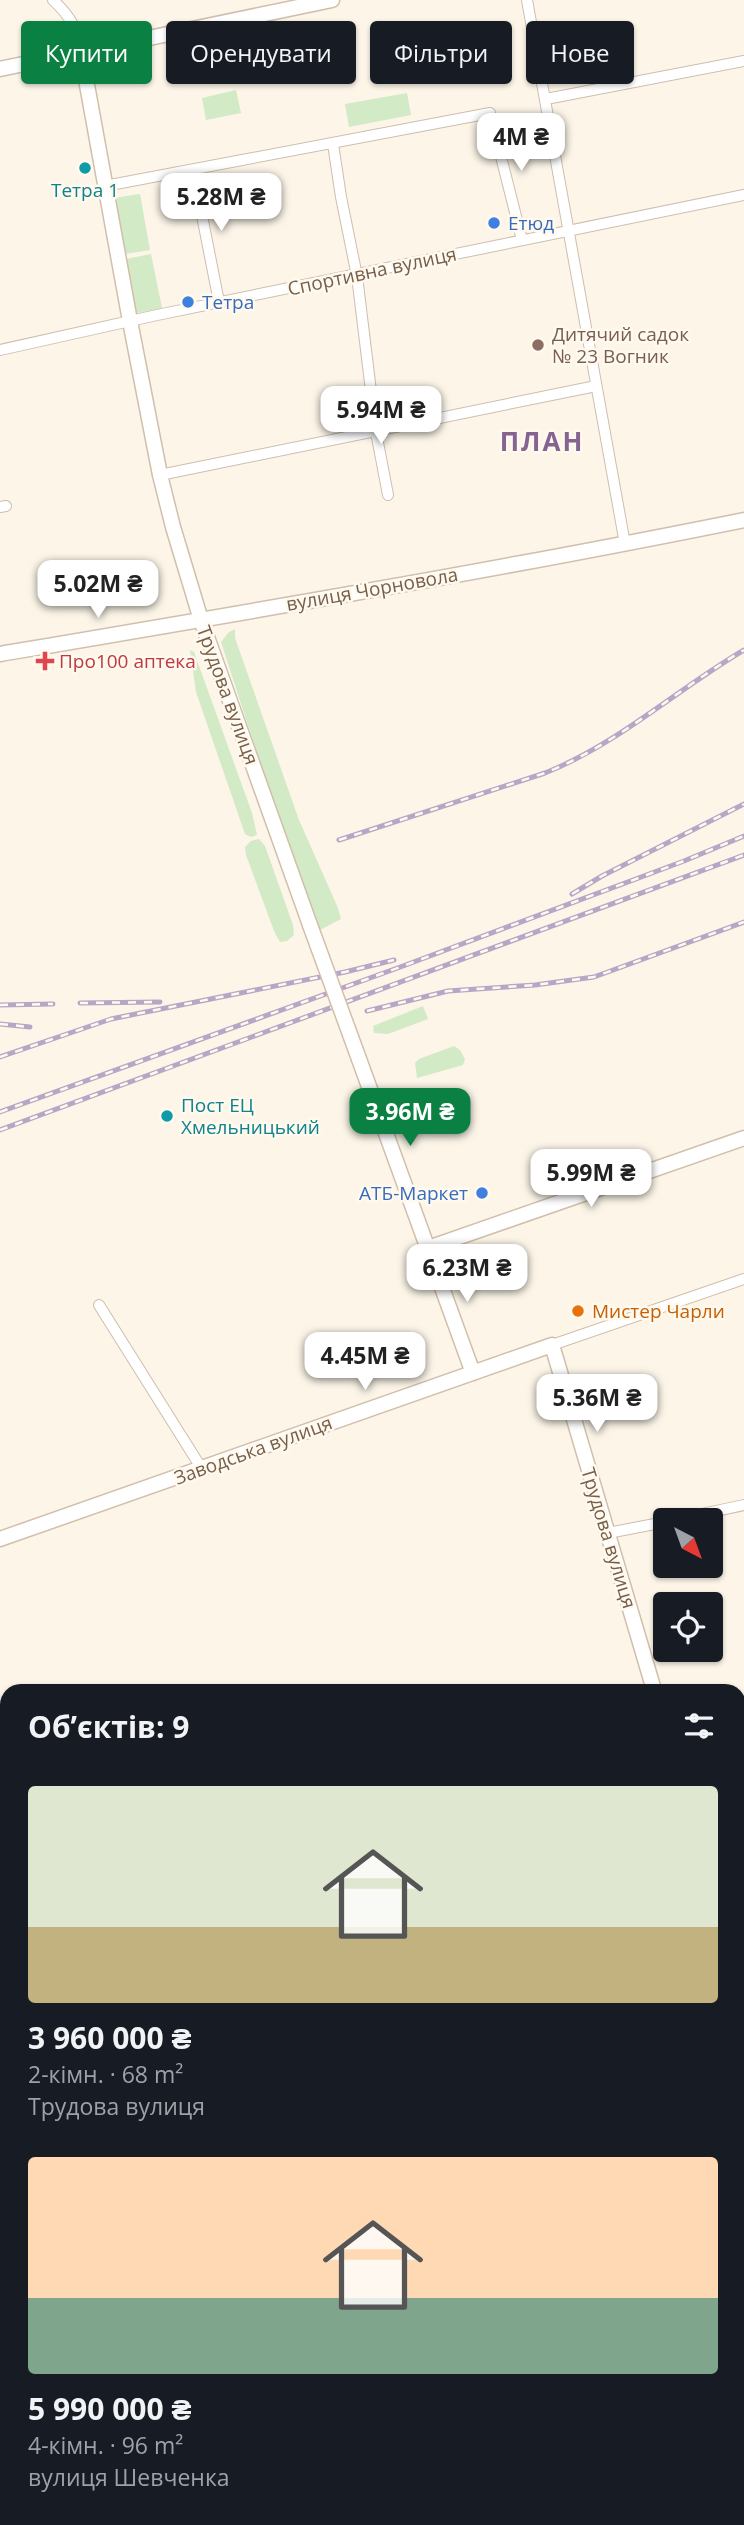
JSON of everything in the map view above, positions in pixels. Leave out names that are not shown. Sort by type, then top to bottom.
[{"type":"main road","points":[[152,37],[332,0]]},
{"type":"main road","points":[[0,69],[21,65]]},
{"type":"main road","name":"Трудова вулиця","points":[[87,84],[130,321],[173,527],[201,620],[473,1373]]},
{"type":"main road","name":"вулиця Чорновола","points":[[0,654],[625,544],[744,520]]},
{"type":"main road","points":[[428,1248],[744,1138]]},
{"type":"main road","name":"Трудова вулиця","points":[[552,1345],[652,1684]]},
{"type":"main road","name":"Заводська вулиця","points":[[0,1539],[552,1345]]},
{"type":"street","name":"Трудова вулиця","points":[[53,0],[73,21]]},
{"type":"street","points":[[527,0],[625,544]]},
{"type":"street","points":[[546,99],[744,61]]},
{"type":"street","points":[[105,186],[490,113],[522,240]]},
{"type":"street","points":[[333,144],[358,276],[376,432],[388,495]]},
{"type":"street","points":[[192,170],[219,302]]},
{"type":"street","name":"Спортивна вулиця","points":[[0,350],[219,302],[358,276],[744,195]]},
{"type":"street","points":[[160,474],[596,386]]},
{"type":"street","name":"Заводська вулиця","points":[[552,1345],[744,1279]]},
{"type":"street","points":[[99,1305],[202,1469]]},
{"type":"street","points":[[723,1509],[744,1505]]},
{"type":"street","points":[[608,1533],[653,1524]]},
{"type":"green space","points":[[236,90],[241,113],[206,120],[202,98]]},
{"type":"green space","points":[[407,93],[411,115],[349,127],[345,104]]},
{"type":"green space","points":[[140,194],[150,250],[125,254],[114,198]]},
{"type":"green space","points":[[151,254],[162,308],[136,313],[126,259]]},
{"type":"green space","points":[[235,629],[235,638],[299,820],[338,908],[341,919],[320,930],[266,781],[221,642]]},
{"type":"green space","points":[[190,650],[194,652],[252,813],[257,835],[251,837],[245,834],[196,692]]},
{"type":"green space","points":[[259,839],[265,846],[293,925],[294,935],[287,941],[280,942],[274,931],[246,855],[245,847],[251,841]]},
{"type":"green space","points":[[423,1006],[428,1019],[388,1034],[374,1033],[373,1026]]},
{"type":"green space","points":[[454,1046],[465,1059],[463,1065],[417,1078],[415,1063],[419,1059]]},
{"type":"railway","points":[[339,840],[545,773],[572,761],[622,732],[744,650]]},
{"type":"railway","points":[[572,894],[744,804]]},
{"type":"railway","points":[[0,1112],[403,966],[744,836]]},
{"type":"railway","points":[[0,1130],[744,855]]},
{"type":"railway","points":[[367,1011],[448,991],[535,985],[594,977],[744,922]]},
{"type":"railway","points":[[0,1057],[111,1019],[394,960]]},
{"type":"railway","points":[[80,1003],[160,1002]]},
{"type":"railway","points":[[0,1005],[53,1004]]},
{"type":"railway","points":[[0,1024],[30,1027]]},
{"type":"place","name":"Тетра 1","points":[[85,168]]},
{"type":"place","name":"Етюд","points":[[494,223]]},
{"type":"place","name":"Тетра","points":[[188,302]]},
{"type":"place","name":"Дитячий садок № 23 Вогник","points":[[538,345]]},
{"type":"place","name":"Про100 аптека","points":[[45,661]]},
{"type":"place","name":"Пост ЕЦ Хмельницький","points":[[167,1116]]},
{"type":"place","name":"АТБ-Маркет","points":[[482,1193]]},
{"type":"place","name":"Мистер Чарли","points":[[578,1311]]},
{"type":"district","name":"ПЛАН","points":[[542,441]]}]
